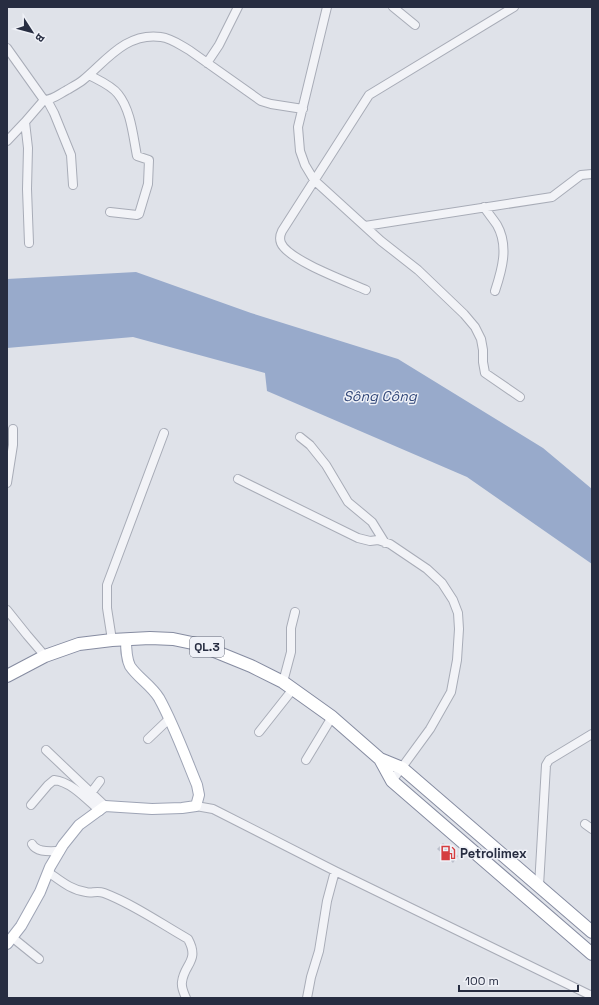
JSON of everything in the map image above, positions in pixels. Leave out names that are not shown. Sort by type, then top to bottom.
[{"type":"highway","name":"QL.3","points":[[7,676],[45,656],[80,644],[112,640],[150,638],[197,644],[251,666],[283,682],[332,717],[380,759],[402,768],[592,932]]},
{"type":"highway","name":"QL.3","points":[[380,759],[392,781],[592,954]]},
{"type":"main road","points":[[10,941],[40,892],[48,872],[63,845],[79,825],[102,808],[182,808],[196,806],[199,795],[197,785],[158,697],[149,685],[138,676],[130,665],[127,655],[126,639]]},
{"type":"street","points":[[207,63],[219,45],[238,7]]},
{"type":"street","points":[[327,7],[298,128],[300,151],[305,165],[314,180],[381,241],[418,270],[464,314],[475,327],[481,339],[485,372],[520,397]]},
{"type":"street","points":[[393,7],[416,25]]},
{"type":"street","points":[[366,290],[308,264],[287,250],[280,241],[282,231],[369,95],[514,7]]},
{"type":"street","points":[[7,141],[46,100],[55,97],[81,82],[121,46],[132,40],[146,36],[162,37],[176,42],[261,101],[303,109]]},
{"type":"street","points":[[7,48],[54,113],[71,155],[73,185]]},
{"type":"street","points":[[89,75],[110,87],[118,94],[127,109],[137,156],[149,160],[148,184],[139,214],[110,212]]},
{"type":"street","points":[[25,122],[28,148],[27,189],[29,243]]},
{"type":"street","points":[[365,226],[552,197],[581,175],[592,174]]},
{"type":"street","points":[[484,207],[497,226],[502,239],[504,258],[495,291]]},
{"type":"street","points":[[7,483],[13,445],[13,429]]},
{"type":"street","points":[[112,640],[107,608],[106,585],[164,433]]},
{"type":"street","points":[[300,437],[310,445],[326,465],[348,502],[372,522],[385,543]]},
{"type":"street","points":[[238,480],[358,538],[390,544],[427,569],[442,583],[453,600],[458,613],[459,624],[458,660],[450,692],[430,729],[392,781]]},
{"type":"street","points":[[7,610],[26,635],[45,656]]},
{"type":"street","points":[[283,682],[291,652],[292,628],[295,612]]},
{"type":"street","points":[[259,732],[293,689]]},
{"type":"street","points":[[306,760],[332,717]]},
{"type":"street","points":[[148,739],[169,719]]},
{"type":"street","points":[[539,886],[546,765],[549,760],[592,734]]},
{"type":"street","points":[[46,750],[91,793],[102,808]]},
{"type":"street","points":[[31,805],[54,780],[60,781],[73,788],[102,808]]},
{"type":"street","points":[[91,793],[100,781]]},
{"type":"street","points":[[196,806],[213,809],[335,871],[592,996]]},
{"type":"street","points":[[32,844],[34,848],[60,851]]},
{"type":"street","points":[[308,998],[311,978],[319,951],[335,871]]},
{"type":"street","points":[[48,872],[71,889],[88,893],[95,891],[103,893],[135,908],[188,939],[192,947],[192,960],[182,980],[182,988],[186,998]]},
{"type":"street","points":[[10,941],[39,959]]},
{"type":"water","name":"Sông Công","points":[[136,272],[251,313],[398,359],[543,448],[592,489],[592,564],[467,477],[267,391],[265,373],[133,337],[7,348],[7,279]]},
{"type":"building","name":"Petrolimex","points":[[443,843],[458,856],[453,863],[437,849]]},
{"type":"place","name":"Petrolimex","points":[[448,853]]}]
